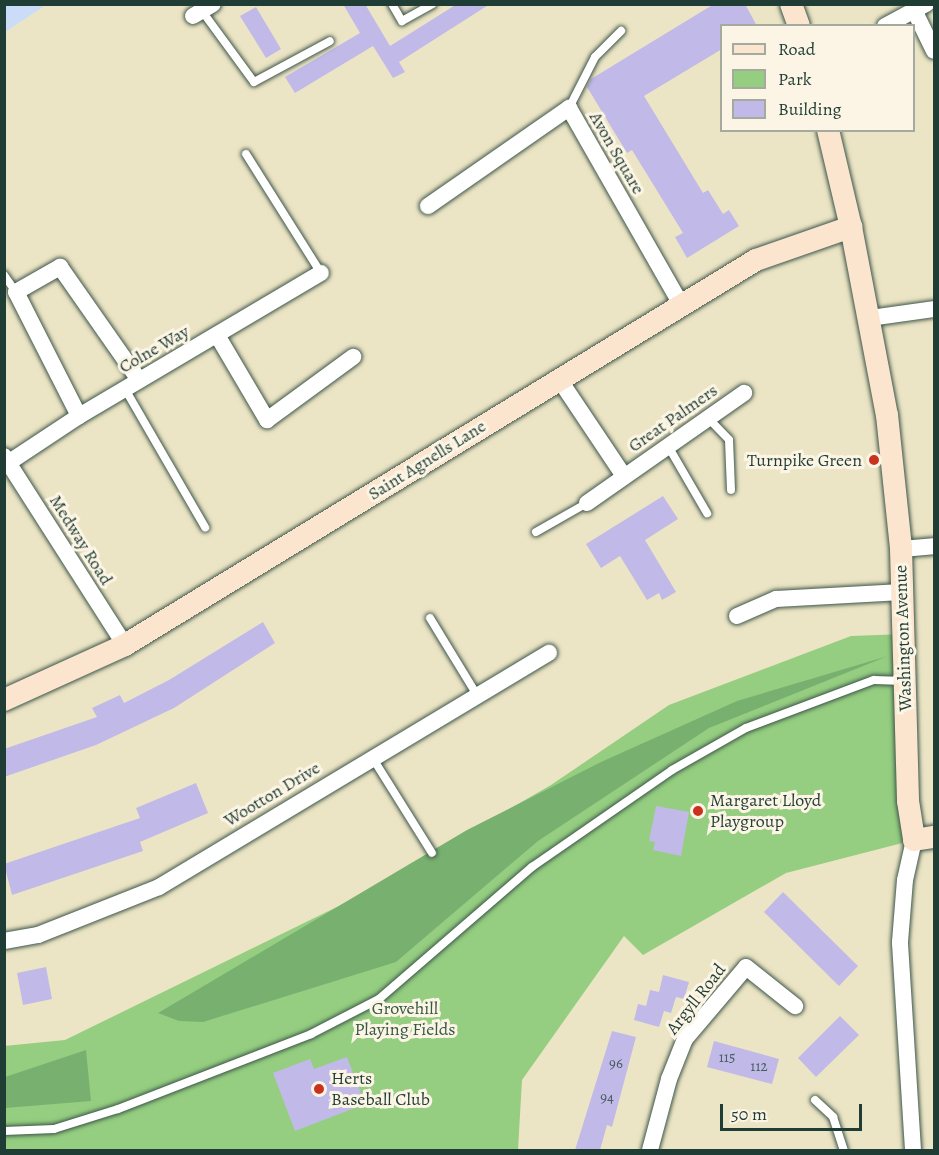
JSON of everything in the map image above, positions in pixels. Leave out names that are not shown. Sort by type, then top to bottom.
[{"type":"street","points":[[791,4],[797,24]]},
{"type":"street","points":[[889,24],[920,8],[934,51]]},
{"type":"street","name":"Avon Square","points":[[428,206],[569,108],[681,304]]},
{"type":"street","name":"Washington Avenue","points":[[828,132],[870,318],[887,415],[901,549],[908,801],[924,838],[905,880],[900,942],[909,1149]]},
{"type":"street","name":"Saint Agnells Lane","points":[[4,700],[125,645],[559,378],[756,260],[851,227]]},
{"type":"street","points":[[79,416],[16,292],[60,267],[139,380]]},
{"type":"street","name":"Colne Way","points":[[7,460],[124,388],[321,273]]},
{"type":"street","points":[[870,318],[934,309]]},
{"type":"street","points":[[217,335],[267,420],[353,357]]},
{"type":"street","name":"Great Palmers","points":[[559,378],[624,476]]},
{"type":"street","name":"Great Palmers","points":[[587,503],[744,393]]},
{"type":"street","name":"Medway Road","points":[[7,460],[125,645]]},
{"type":"street","points":[[901,549],[934,546]]},
{"type":"street","points":[[737,616],[776,599],[902,592]]},
{"type":"street","name":"Wootton Drive","points":[[4,941],[38,935],[159,886],[372,756],[549,653]]},
{"type":"street","name":"Argyll Road","points":[[650,1150],[669,1079],[685,1039],[746,967],[795,1006]]},
{"type":"lane","points":[[392,4],[402,21],[433,4]]},
{"type":"lane","points":[[203,10],[254,82],[330,41]]},
{"type":"lane","points":[[569,108],[595,57],[621,31]]},
{"type":"lane","points":[[246,154],[321,273]]},
{"type":"lane","points":[[4,275],[16,292]]},
{"type":"lane","points":[[124,388],[206,527]]},
{"type":"lane","points":[[707,417],[729,440],[731,490]]},
{"type":"lane","points":[[668,446],[707,513]]},
{"type":"lane","points":[[536,532],[587,503]]},
{"type":"lane","points":[[429,618],[477,695]]},
{"type":"lane","points":[[4,1131],[54,1129],[118,1109],[311,1034],[379,999],[532,867],[672,770],[746,728],[874,680],[905,681]]},
{"type":"lane","points":[[372,756],[432,853]]},
{"type":"lane","points":[[815,1100],[833,1117],[844,1150]]},
{"type":"shaded area","points":[[5,4],[46,4],[46,5],[5,32]]},
{"type":"green space","name":"Grovehill Playing Fields","points":[[905,634],[914,840],[786,873],[643,955],[624,936],[522,1080],[518,1150],[5,1150],[4,1046],[65,1040],[351,900],[551,785],[669,705],[851,636]]},
{"type":"green space","points":[[888,656],[709,728],[538,841],[396,962],[203,1022],[179,1021],[158,1013],[467,830],[601,762],[737,701]]},
{"type":"green space","points":[[86,1050],[91,1101],[5,1108],[5,1077]]},
{"type":"building","points":[[343,4],[365,4],[390,46],[457,4],[490,4],[399,62],[405,72],[393,78],[373,46],[295,93],[285,77],[360,33]]},
{"type":"building","points":[[714,4],[745,4],[756,24],[720,24],[720,50],[644,96],[703,193],[708,190],[723,214],[729,210],[739,226],[687,258],[675,237],[683,233],[632,150],[627,153],[587,87],[591,79]]},
{"type":"building","points":[[256,7],[281,49],[266,58],[240,16]]},
{"type":"building","points":[[663,496],[678,519],[645,540],[676,592],[662,600],[659,593],[647,600],[620,556],[601,568],[586,544]]},
{"type":"building","points":[[263,622],[275,643],[174,708],[96,745],[4,777],[4,749],[97,717],[92,708],[120,695],[124,703],[169,680]]},
{"type":"building","points":[[196,783],[208,813],[140,842],[143,851],[12,895],[4,864],[140,818],[136,808]]},
{"type":"building","points":[[656,806],[689,812],[681,856],[653,850],[655,842],[649,841]]},
{"type":"building","points":[[783,892],[858,966],[839,986],[764,912]]},
{"type":"building","points":[[46,967],[52,999],[23,1005],[17,973]]},
{"type":"building","points":[[663,975],[689,982],[684,999],[676,997],[671,1013],[664,1011],[659,1027],[634,1020],[638,1004],[646,1006],[650,990],[659,992]]},
{"type":"building","points":[[840,1016],[859,1035],[816,1077],[798,1058]]},
{"type":"building","points":[[612,1031],[636,1037],[612,1127],[607,1125],[600,1150],[575,1150]]},
{"type":"building","points":[[714,1041],[779,1059],[772,1084],[707,1067]]},
{"type":"building","name":"Herts Baseball Club","points":[[347,1057],[365,1104],[295,1131],[273,1073],[310,1059],[314,1069]]},
{"type":"place","name":"Turnpike Green","points":[[874,460]]},
{"type":"place","name":"Margaret Lloyd Playgroup","points":[[698,811]]},
{"type":"place","name":"Herts Baseball Club","points":[[319,1089]]}]
